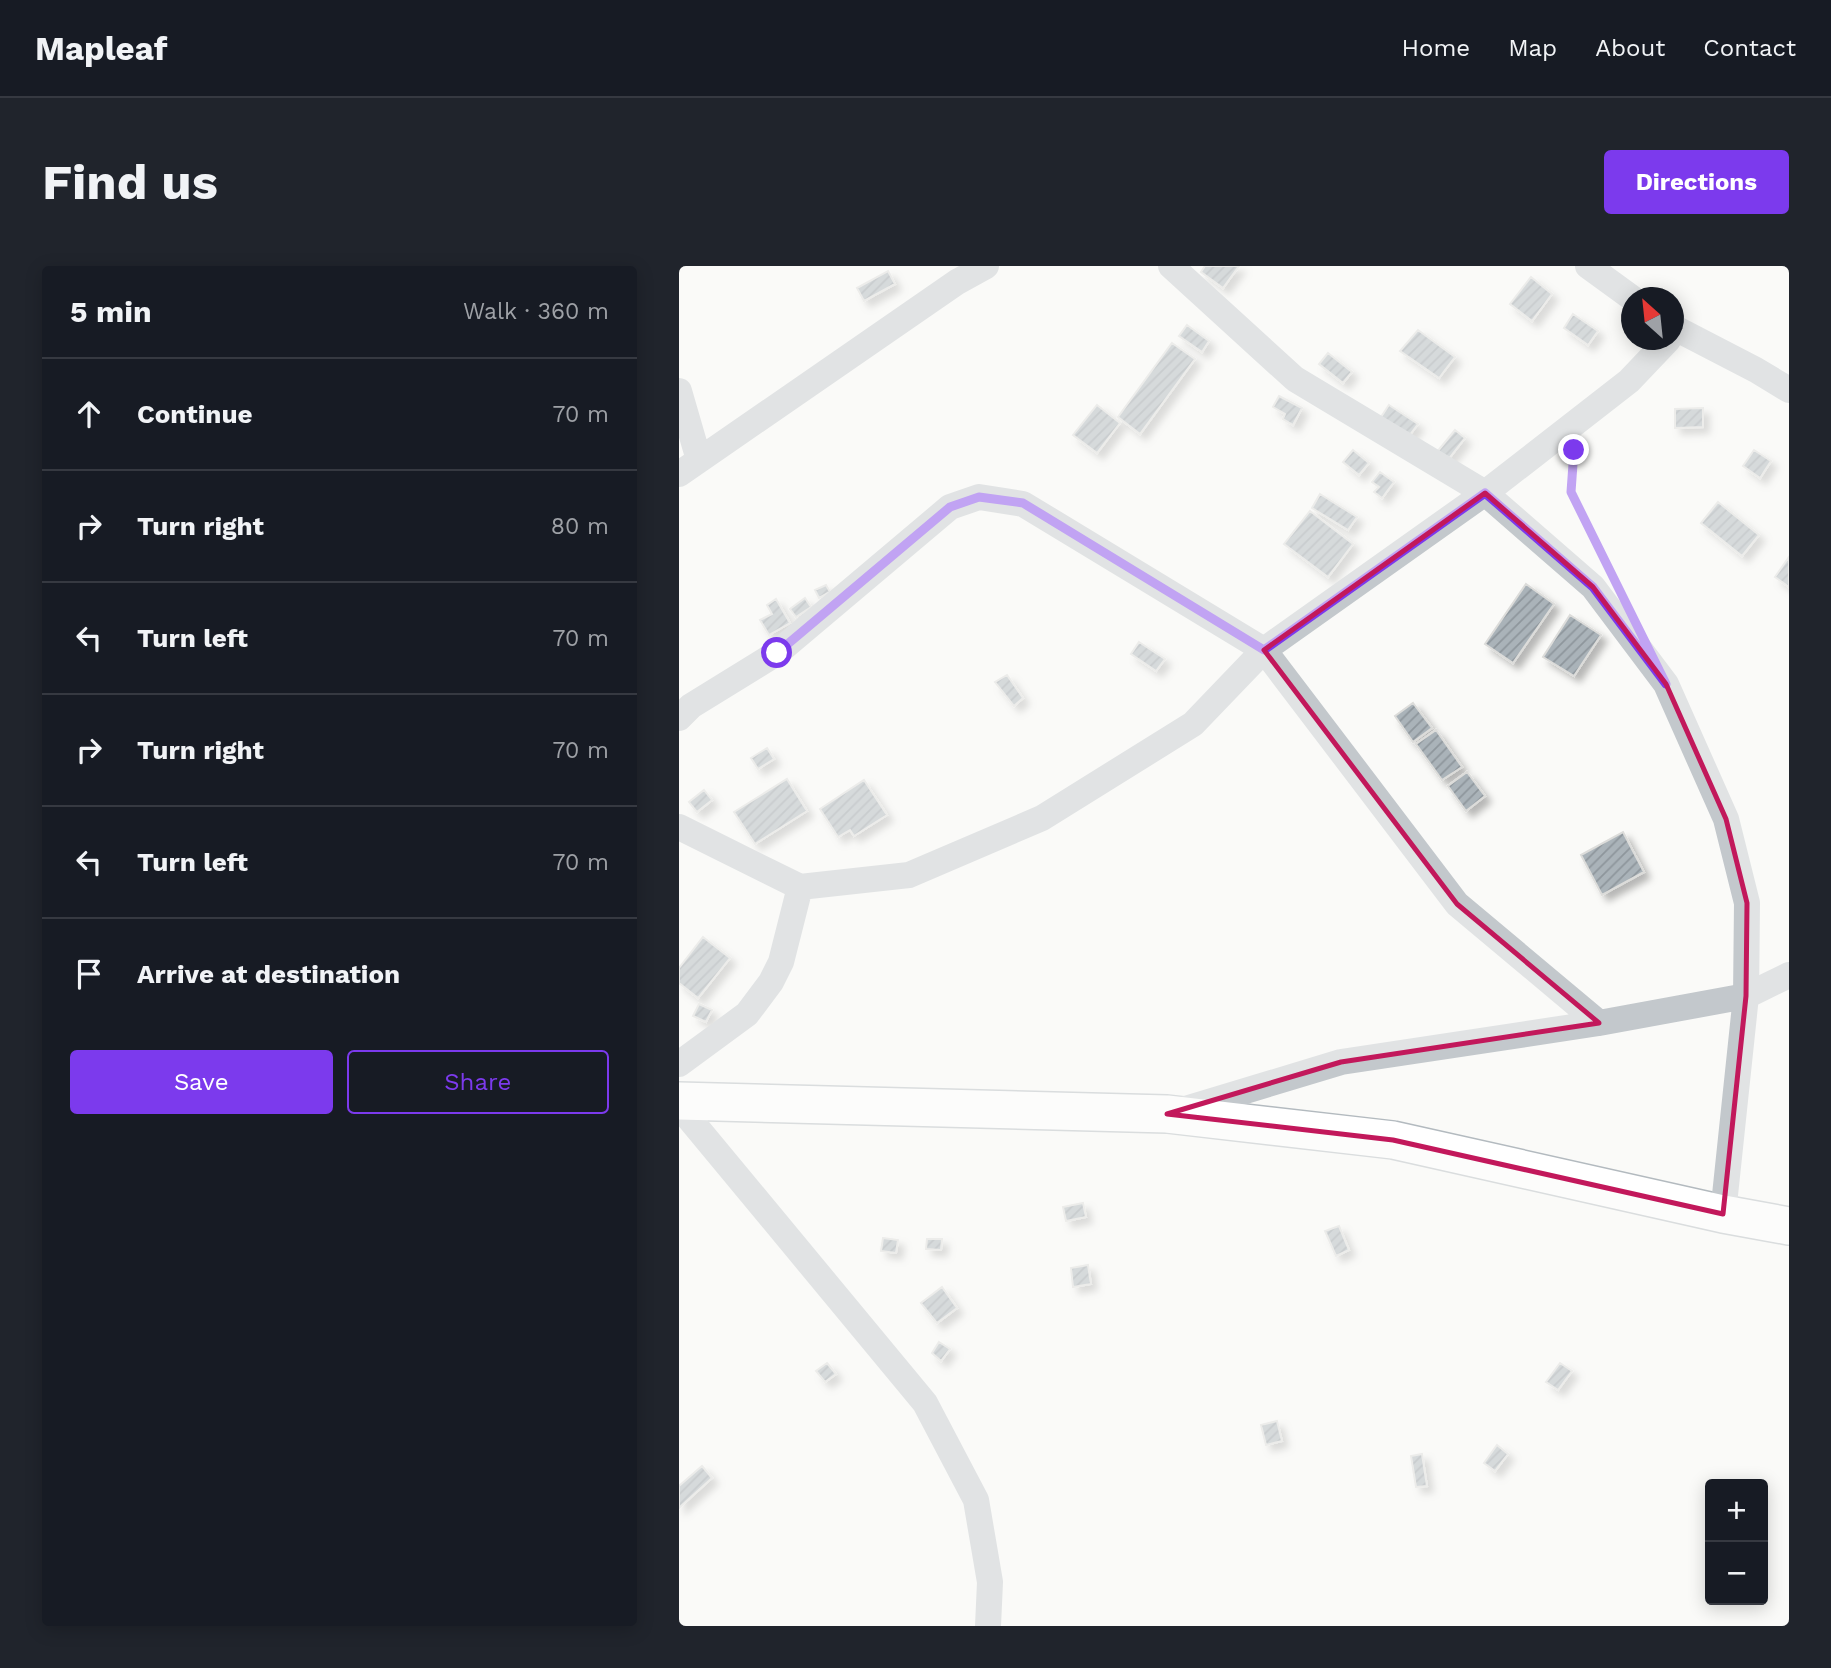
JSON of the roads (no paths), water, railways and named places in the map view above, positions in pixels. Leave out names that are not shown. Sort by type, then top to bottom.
[{"type":"street","points":[[679,391],[689,467],[957,282],[986,266]]},
{"type":"street","points":[[1171,266],[1295,379],[1485,493],[1593,587],[1666,684],[1726,819],[1748,903],[1746,996],[1723,1214]]},
{"type":"street","points":[[1588,266],[1621,290]]},
{"type":"street","points":[[1684,337],[1756,370],[1789,390]]},
{"type":"street","points":[[679,827],[800,887],[909,875],[1042,818],[1193,724],[1264,650],[1485,493],[1629,381],[1657,350]]},
{"type":"street","points":[[679,718],[691,706],[777,653],[950,507],[979,497],[1023,503],[1264,650],[1457,904],[1599,1023]]},
{"type":"street","points":[[679,1063],[747,1014],[771,982],[781,962],[800,887]]},
{"type":"street","points":[[1167,1114],[1341,1062],[1599,1023],[1746,996],[1789,975]]},
{"type":"street","points":[[679,1103],[1167,1114],[1393,1140],[1723,1214],[1789,1226]]},
{"type":"street","points":[[679,1103],[925,1403],[976,1500],[990,1582],[988,1626]]}]
